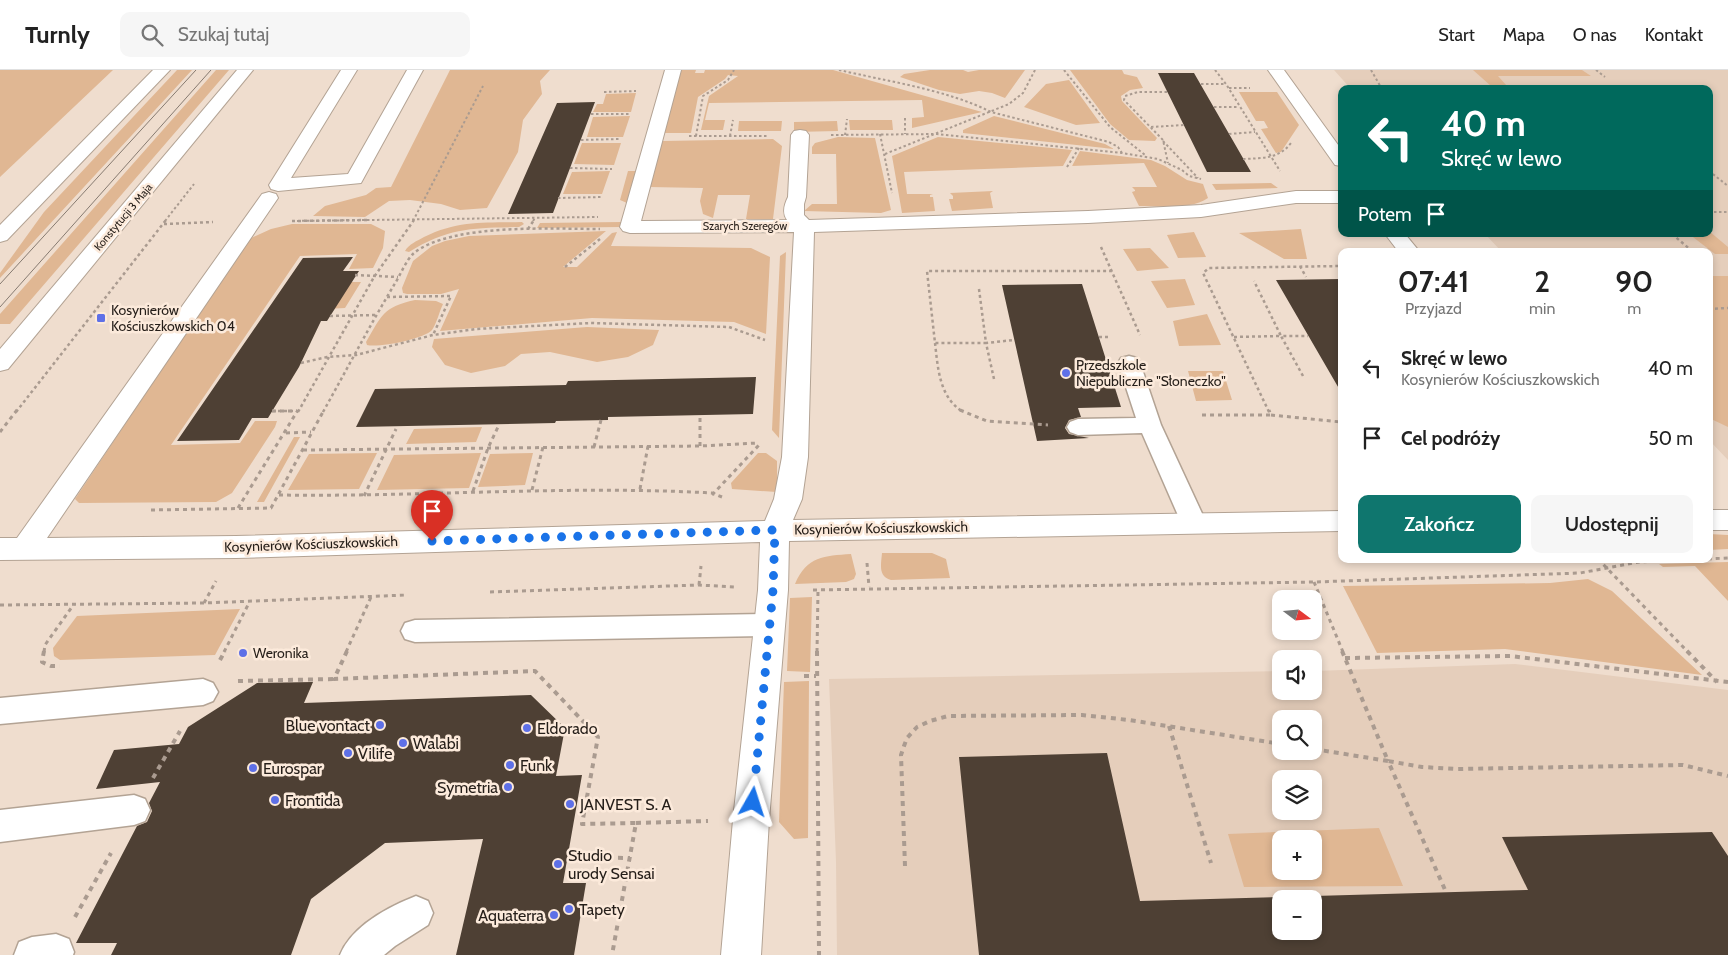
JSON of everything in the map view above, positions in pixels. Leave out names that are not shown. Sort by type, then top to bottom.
[{"type":"street","points":[[0,236],[162,70]]},
{"type":"street","name":"Konstytucji 3 Maja","points":[[0,364],[245,70]]},
{"type":"street","points":[[348,70],[278,185],[354,179],[415,70]]},
{"type":"street","points":[[625,224],[646,168],[673,70]]},
{"type":"street","points":[[1276,70],[1338,157]]},
{"type":"street","points":[[800,135],[797,198],[794,204],[794,216],[804,226],[1201,211],[1296,197],[1338,197]]},
{"type":"street","points":[[13,549],[269,198]]},
{"type":"street","name":"Szarych Szeregów","points":[[625,224],[804,226],[795,457],[788,499],[775,530]]},
{"type":"street","points":[[1398,237],[1407,248]]},
{"type":"street","points":[[1713,520],[1728,520]]},
{"type":"street","name":"Kosynierów Kościuszkowskich","points":[[13,549],[236,547],[775,530],[1338,521]]},
{"type":"street","points":[[741,955],[751,820],[766,678],[773,590],[775,530]]},
{"type":"lane","points":[[1129,363],[1150,425],[1193,522]]},
{"type":"lane","points":[[1078,427],[1150,425]]},
{"type":"lane","points":[[415,631],[769,625]]},
{"type":"lane","points":[[0,711],[215,686]]},
{"type":"lane","points":[[0,826],[134,810]]},
{"type":"lane","points":[[358,955],[382,933],[416,913]]},
{"type":"path","points":[[696,136],[703,96],[728,80],[734,70]]},
{"type":"path","points":[[838,70],[935,93],[981,107],[991,112],[1109,142],[1118,147],[1122,153]]},
{"type":"path","points":[[858,74],[859,70]]},
{"type":"path","points":[[885,154],[1008,104],[1023,93],[1035,70]]},
{"type":"path","points":[[1064,70],[1106,123],[1125,141],[1148,156]]},
{"type":"path","points":[[1215,70],[1226,84],[1281,173]]},
{"type":"path","points":[[1371,70],[1380,85]]},
{"type":"path","points":[[1596,70],[1605,77]]},
{"type":"path","points":[[1201,84],[1226,84]]},
{"type":"path","points":[[483,86],[414,220],[374,277],[353,316],[327,357],[286,433],[237,508],[271,508],[311,432],[356,355],[376,315],[413,254],[441,238],[479,232],[625,224]]},
{"type":"path","points":[[604,92],[644,91]]},
{"type":"path","points":[[1167,92],[1138,92],[1125,96],[1124,100],[1198,179]]},
{"type":"path","points":[[1214,107],[1240,107]]},
{"type":"path","points":[[591,114],[637,114]]},
{"type":"path","points":[[905,118],[905,134]]},
{"type":"path","points":[[845,135],[847,119]]},
{"type":"path","points":[[730,136],[733,120]]},
{"type":"path","points":[[1150,127],[1184,125]]},
{"type":"path","points":[[1229,134],[1255,132]]},
{"type":"path","points":[[880,134],[893,198]]},
{"type":"path","points":[[581,140],[655,136],[937,134],[1148,156],[1168,163],[1198,179],[1206,180]]},
{"type":"path","points":[[1163,140],[1168,163]]},
{"type":"path","points":[[1067,167],[1079,148]]},
{"type":"path","points":[[1243,159],[1272,158]]},
{"type":"path","points":[[570,168],[646,168]]},
{"type":"path","points":[[1713,173],[1728,186]]},
{"type":"path","points":[[0,432],[199,178]]},
{"type":"path","points":[[558,198],[611,197]]},
{"type":"path","points":[[1713,212],[1728,212]]},
{"type":"path","points":[[528,229],[535,218]]},
{"type":"path","points":[[164,224],[254,221],[535,218],[625,224]]},
{"type":"path","points":[[565,267],[625,224]]},
{"type":"path","points":[[1676,237],[1688,248]]},
{"type":"path","points":[[1100,245],[1141,337]]},
{"type":"path","points":[[1300,266],[1306,277]]},
{"type":"path","points":[[1271,415],[1204,273],[1205,270],[1209,268],[1338,266]]},
{"type":"path","points":[[1078,427],[998,423],[976,418],[962,411],[949,399],[942,386],[935,344],[927,271],[1112,272]]},
{"type":"path","points":[[355,275],[398,277]]},
{"type":"path","points":[[1254,282],[1303,376]]},
{"type":"path","points":[[980,289],[986,343],[994,379]]},
{"type":"path","points":[[387,297],[451,296],[433,335]]},
{"type":"path","points":[[1713,309],[1728,308]]},
{"type":"path","points":[[330,316],[376,315]]},
{"type":"path","points":[[301,362],[327,357],[356,355],[433,335],[476,329],[591,323],[729,327],[770,342]]},
{"type":"path","points":[[1234,337],[1308,336]]},
{"type":"path","points":[[935,344],[986,343],[1014,340]]},
{"type":"path","points":[[272,411],[298,411]]},
{"type":"path","points":[[1202,415],[1271,415],[1338,422]]},
{"type":"path","points":[[700,418],[700,446]]},
{"type":"path","points":[[594,446],[601,420]]},
{"type":"path","points":[[473,491],[488,448],[498,427]]},
{"type":"path","points":[[364,496],[396,429]]},
{"type":"path","points":[[286,433],[311,432]]},
{"type":"path","points":[[303,450],[700,446],[761,442],[712,494],[711,502]]},
{"type":"path","points":[[640,489],[648,446]]},
{"type":"path","points":[[532,490],[544,447]]},
{"type":"path","points":[[278,495],[364,496],[473,491],[640,489],[712,494],[739,503],[788,499]]},
{"type":"path","points":[[1713,559],[1728,558]]},
{"type":"path","points":[[867,561],[869,587]]},
{"type":"path","points":[[1601,563],[1716,682]]},
{"type":"path","points":[[480,592],[698,585],[773,590],[818,590],[869,587],[1314,582],[1580,573],[1634,563]]},
{"type":"path","points":[[1314,582],[1388,761],[1446,892]]},
{"type":"path","points":[[818,590],[816,676],[821,862],[819,955]]},
{"type":"path","points":[[0,605],[204,603],[411,595]]},
{"type":"path","points":[[334,679],[371,596]]},
{"type":"path","points":[[69,666],[51,666],[42,662],[42,653],[44,645],[74,604]]},
{"type":"path","points":[[1345,658],[1510,656],[1728,682]]},
{"type":"path","points":[[211,660],[220,659]]},
{"type":"path","points":[[215,686],[535,671],[598,737],[582,824],[751,820]]},
{"type":"path","points":[[905,866],[901,755],[904,740],[914,728],[932,720],[948,716],[1082,715],[1272,743]]},
{"type":"path","points":[[1168,726],[1211,863]]},
{"type":"path","points":[[1322,750],[1422,767],[1466,769],[1683,765],[1728,776]]},
{"type":"path","points":[[612,955],[636,823]]},
{"type":"path","points":[[568,857],[630,858]]},
{"type":"shaded area","points":[[0,70],[113,70],[0,177]]},
{"type":"shaded area","points":[[177,70],[192,70],[0,278],[0,273],[44,212]]},
{"type":"shaded area","points":[[216,70],[229,70],[10,324],[0,324],[0,314]]},
{"type":"shaded area","points":[[450,70],[550,70],[540,81],[542,94],[523,120],[518,152],[487,208],[460,210],[441,204],[410,200],[389,201],[365,217],[313,216],[325,206],[366,195],[376,188],[391,187]]},
{"type":"shaded area","points":[[680,70],[696,70],[695,73],[704,73],[705,70],[833,70],[982,112],[912,128],[912,118],[924,117],[922,100],[709,103],[705,120],[725,120],[723,130],[701,130],[709,96],[738,76],[728,75],[698,97],[691,133],[665,133],[662,132]]},
{"type":"shaded area","points":[[930,70],[963,70],[968,72],[979,70],[1025,70],[1005,98],[979,91],[960,94],[939,90],[900,77],[904,74]]},
{"type":"shaded area","points":[[1070,70],[1122,70],[1124,74],[1137,77],[1143,88],[1130,90],[1121,96],[1122,101],[1157,138],[1155,141],[1129,140],[1110,124]]},
{"type":"shaded area","points":[[1334,70],[1728,70],[1728,460],[1713,444],[1713,248],[1498,248],[1488,237],[1713,237],[1713,85],[1347,85]]},
{"type":"shaded area","points":[[1473,70],[1582,70],[1591,76],[1498,76],[1506,85],[1490,85]]},
{"type":"shaded area","points":[[1069,80],[1100,123],[1076,125],[1024,107],[1046,84]]},
{"type":"shaded area","points":[[1239,92],[1277,92],[1299,125],[1281,152],[1276,153],[1261,129],[1268,128],[1264,121],[1256,121]]},
{"type":"shaded area","points":[[636,93],[631,112],[593,112],[597,104],[603,104],[606,94]]},
{"type":"shaded area","points":[[630,116],[623,137],[587,137],[593,117]]},
{"type":"shaded area","points":[[994,116],[1105,144],[1114,149],[963,133],[963,130]]},
{"type":"shaded area","points":[[849,120],[892,120],[893,130],[850,130]]},
{"type":"shaded area","points":[[739,121],[782,121],[781,131],[738,131]]},
{"type":"shaded area","points":[[837,121],[838,131],[794,132],[794,122]]},
{"type":"shaded area","points":[[838,137],[875,138],[891,210],[881,213],[804,211],[812,204],[837,204],[836,154],[812,154],[812,147],[815,143]]},
{"type":"shaded area","points":[[938,137],[1072,150],[1063,166],[904,172],[907,194],[933,194],[930,197],[933,197],[935,211],[902,213],[892,156]]},
{"type":"shaded area","points":[[773,139],[782,146],[773,219],[746,219],[750,195],[718,195],[713,218],[703,214],[700,201],[703,188],[649,187],[663,141]]},
{"type":"shaded area","points":[[582,143],[621,143],[614,165],[574,164]]},
{"type":"shaded area","points":[[1080,151],[1151,160],[1165,166],[1187,180],[1203,184],[1208,198],[1201,202],[1184,206],[1139,206],[1132,192],[1135,190],[1132,187],[1157,187],[1144,163],[1072,166]]},
{"type":"shaded area","points":[[610,171],[602,194],[563,194],[572,172]]},
{"type":"shaded area","points":[[628,171],[637,171],[627,203],[620,200]]},
{"type":"shaded area","points":[[1271,183],[1278,188],[1216,190],[1212,184]]},
{"type":"shaded area","points":[[993,191],[990,193],[993,208],[952,211],[949,199],[953,199],[953,196],[950,193]]},
{"type":"shaded area","points":[[522,222],[524,224],[519,227],[462,230],[437,238],[409,252],[405,251],[424,237],[460,225]]},
{"type":"shaded area","points":[[622,222],[620,227],[537,228],[540,223]]},
{"type":"shaded area","points":[[292,224],[371,224],[385,231],[383,248],[373,268],[349,269],[357,254],[300,256],[171,445],[240,443],[255,421],[277,421],[232,493],[216,502],[79,503],[75,499],[249,239],[271,229]]},
{"type":"shaded area","points":[[1301,229],[1307,259],[1284,259],[1239,233]]},
{"type":"shaded area","points":[[606,231],[563,267],[577,267],[612,233],[617,232],[611,246],[751,248],[770,257],[766,334],[734,322],[592,318],[440,331],[459,289],[441,294],[403,293],[402,288],[413,261],[432,246],[445,241],[469,236]]},
{"type":"shaded area","points":[[1194,232],[1206,257],[1178,258],[1167,235]]},
{"type":"shaded area","points":[[1713,234],[1728,247],[1728,254],[1715,254],[1713,248],[1707,248],[1693,237],[1713,237]]},
{"type":"shaded area","points":[[1150,248],[1169,268],[1137,271],[1123,249]]},
{"type":"shaded area","points":[[786,252],[779,438],[772,430],[780,256]]},
{"type":"shaded area","points":[[1713,276],[1728,276],[1728,427],[1713,420]]},
{"type":"shaded area","points":[[1185,279],[1195,305],[1167,308],[1151,281]]},
{"type":"shaded area","points":[[342,282],[361,282],[345,308],[325,309]]},
{"type":"shaded area","points":[[415,300],[436,301],[443,304],[432,330],[420,337],[401,342],[373,346],[367,345],[366,342],[384,314],[396,306]]},
{"type":"shaded area","points":[[1207,314],[1221,345],[1179,346],[1173,321]]},
{"type":"shaded area","points":[[587,327],[659,330],[653,345],[628,357],[597,362],[550,352],[521,354],[505,366],[471,373],[445,365],[432,347],[434,339]]},
{"type":"shaded area","points":[[1188,371],[1223,371],[1232,400],[1196,401]]},
{"type":"shaded area","points":[[482,427],[476,442],[406,444],[414,429]]},
{"type":"shaded area","points":[[294,437],[300,437],[264,502],[257,502]]},
{"type":"shaded area","points":[[377,453],[359,489],[288,490],[309,454]]},
{"type":"shaded area","points":[[481,453],[469,488],[377,490],[394,455]]},
{"type":"shaded area","points":[[533,453],[525,485],[478,487],[490,454]]},
{"type":"shaded area","points":[[758,453],[766,453],[777,461],[777,492],[732,489],[731,483]]},
{"type":"shaded area","points":[[1713,534],[1728,535],[1728,549],[1713,550]]},
{"type":"shaded area","points":[[882,553],[932,553],[946,559],[950,578],[891,580],[882,573]]},
{"type":"shaded area","points":[[851,554],[856,574],[854,579],[846,582],[795,584],[805,568],[817,559]]},
{"type":"shaded area","points":[[1728,562],[1728,601],[1695,566],[1663,567],[1659,564],[1713,563]]},
{"type":"shaded area","points":[[1588,579],[1612,591],[1702,675],[1505,649],[1377,653],[1343,586],[1550,583]]},
{"type":"shaded area","points":[[812,597],[810,672],[787,671],[790,598]]},
{"type":"shaded area","points":[[240,609],[215,655],[60,660],[54,656],[53,648],[77,616]]},
{"type":"shaded area","points":[[1515,664],[1728,690],[1728,955],[837,955],[836,862],[829,679],[1272,671],[1272,700],[1322,700],[1322,671]]},
{"type":"shaded area","points":[[809,681],[808,838],[794,839],[779,822],[784,682]]},
{"type":"shaded area","points":[[1379,828],[1403,886],[1244,887],[1228,834],[1272,832],[1272,880],[1322,880],[1322,830]]},
{"type":"building","points":[[1158,73],[1194,73],[1251,172],[1207,172]]},
{"type":"building","points":[[595,102],[553,213],[508,214],[557,103]]},
{"type":"building","points":[[353,257],[343,271],[359,271],[327,321],[321,321],[299,367],[268,418],[252,418],[239,440],[177,441],[303,258]]},
{"type":"building","points":[[1338,279],[1338,387],[1276,280]]},
{"type":"building","name":"Przedszkole Niepubliczne \"Słoneczko\"","points":[[1082,284],[1121,407],[1078,408],[1081,417],[1069,420],[1065,428],[1069,434],[1089,438],[1037,441],[1002,285]]},
{"type":"building","points":[[756,377],[753,414],[608,417],[608,420],[556,421],[555,423],[356,427],[375,389],[566,385],[568,381]]},
{"type":"building","points":[[313,682],[304,703],[531,695],[565,728],[556,776],[582,775],[563,883],[586,883],[574,955],[456,955],[483,839],[385,843],[311,899],[291,955],[111,955],[117,943],[76,943],[137,826],[147,822],[152,811],[149,803],[160,782],[96,789],[114,750],[179,744],[188,727],[257,683]]},
{"type":"building","points":[[1107,753],[1140,901],[1272,897],[1272,940],[1322,940],[1322,896],[1528,890],[1502,837],[1712,832],[1728,856],[1728,955],[979,955],[959,757]]},
{"type":"tram line","points":[[0,284],[196,70]]},
{"type":"tram line","points":[[0,307],[211,70]]},
{"type":"place","name":"Kosynierów Kościuszkowskich 04","points":[[101,318]]},
{"type":"place","name":"Przedszkole Niepubliczne \"Słoneczko\"","points":[[1066,373]]},
{"type":"place","name":"Weronika","points":[[243,653]]},
{"type":"place","name":"Blue vontact","points":[[380,725]]},
{"type":"place","name":"Eldorado","points":[[527,728]]},
{"type":"place","name":"Walabi","points":[[403,743]]},
{"type":"place","name":"Vilife","points":[[348,753]]},
{"type":"place","name":"Funk","points":[[510,765]]},
{"type":"place","name":"Eurospar","points":[[253,768]]},
{"type":"place","name":"Symetria","points":[[508,787]]},
{"type":"place","name":"Frontida","points":[[275,800]]},
{"type":"place","name":"JANVEST S. A","points":[[570,804]]},
{"type":"place","name":"Studio urody Sensai","points":[[558,864]]},
{"type":"place","name":"Tapety","points":[[569,909]]},
{"type":"place","name":"Aquaterra","points":[[554,915]]},
{"type":"route","points":[[432,541],[775,530],[773,590],[766,678],[753,802]]}]
